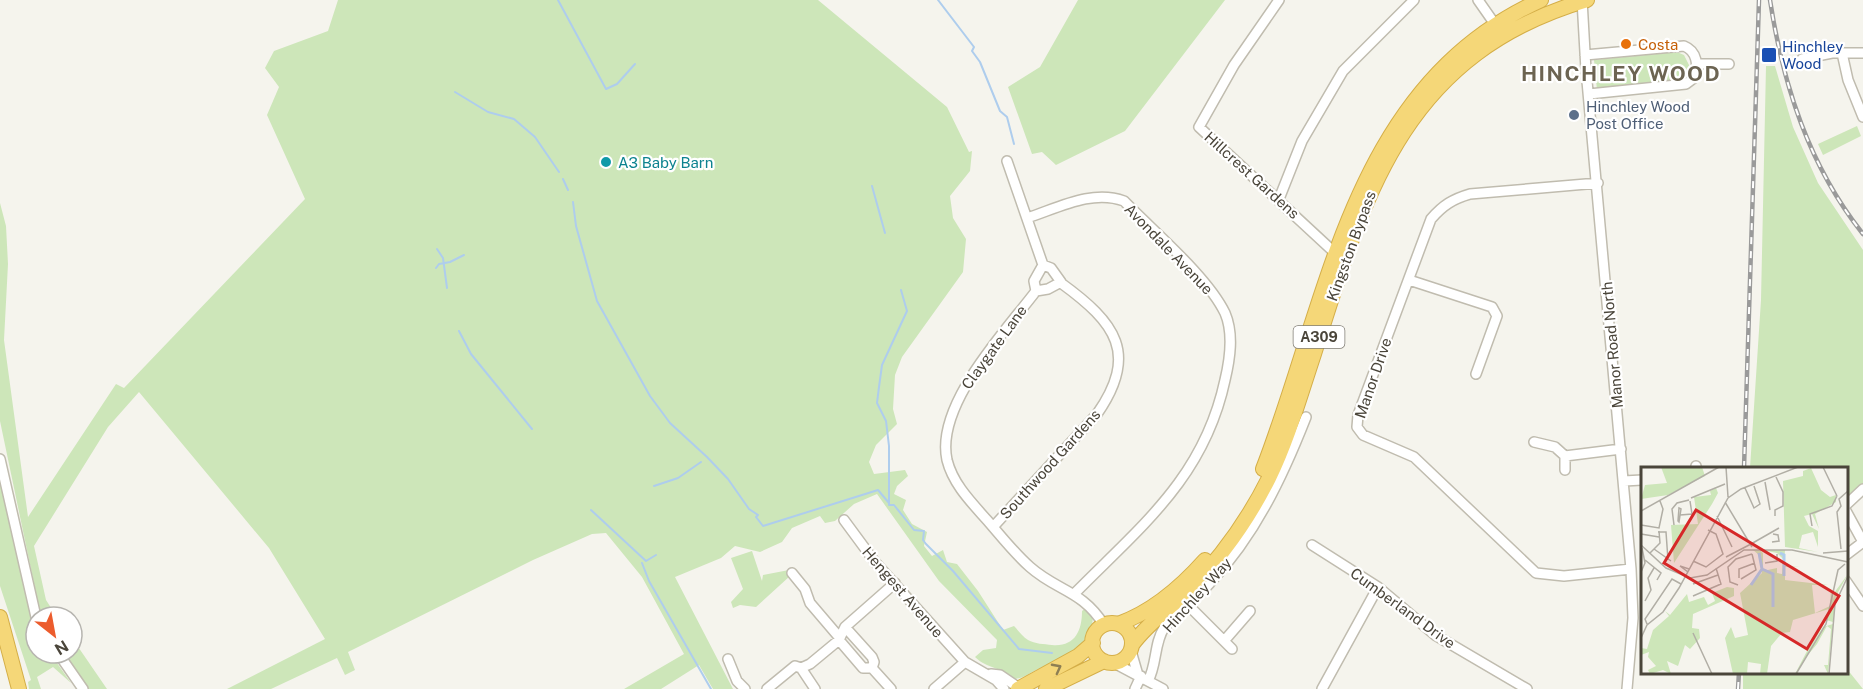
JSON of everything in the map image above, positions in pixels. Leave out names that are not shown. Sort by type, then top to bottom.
[{"type":"highway","name":"Kingston Bypass","points":[[1118,624],[1134,619],[1175,590],[1204,562],[1243,510],[1262,473],[1280,426],[1352,205],[1369,170],[1404,113],[1449,64],[1497,24],[1541,0]]},
{"type":"highway","points":[[1497,24],[1561,0]]},
{"type":"highway","name":"Kingston Bypass","points":[[1131,648],[1221,555],[1247,518],[1269,477],[1296,409],[1351,240],[1369,194],[1394,145],[1436,91],[1479,54],[1509,34],[1583,0]]},
{"type":"highway","points":[[0,617],[19,689]]},
{"type":"highway","points":[[1051,686],[1109,662],[1123,660],[1131,648],[1130,633],[1118,624],[1104,625],[1094,635],[1093,643],[1097,656],[1109,662]]},
{"type":"highway","points":[[1019,689],[1078,656],[1093,643]]},
{"type":"street","name":"Hillcrest Gardens","points":[[1279,0],[1234,65],[1199,128],[1279,199],[1335,253]]},
{"type":"street","points":[[1279,199],[1302,141],[1344,71],[1414,0]]},
{"type":"street","points":[[1478,0],[1504,33],[1509,34]]},
{"type":"street","name":"Manor Road North","points":[[1583,0],[1585,56],[1631,569],[1638,614],[1627,689]]},
{"type":"street","points":[[1585,56],[1684,46],[1691,50],[1697,64],[1694,78],[1686,84],[1589,94]]},
{"type":"street","points":[[1802,59],[1842,53],[1863,53]]},
{"type":"street","points":[[1842,53],[1848,80],[1863,117]]},
{"type":"street","points":[[1697,64],[1729,63]]},
{"type":"street","points":[[1007,161],[1043,265],[1051,268],[1061,284]]},
{"type":"street","name":"Manor Drive","points":[[1598,183],[1470,194],[1454,199],[1441,207],[1431,219],[1358,415],[1357,427],[1363,435],[1414,457],[1536,573],[1564,576],[1631,569]]},
{"type":"street","name":"Avondale Avenue","points":[[1027,218],[1094,196],[1113,197],[1124,201],[1219,302],[1230,333],[1230,350],[1221,399],[1200,449],[1178,484],[1152,518],[1075,593]]},
{"type":"street","name":"Claygate Lane","points":[[1036,291],[1034,281],[1043,265]]},
{"type":"street","points":[[1408,280],[1492,307],[1497,316],[1476,374]]},
{"type":"street","name":"Claygate Lane","points":[[1061,284],[1036,291],[962,390],[948,427],[948,460],[958,484],[993,527],[1032,569],[1075,593],[1093,610],[1104,625]]},
{"type":"street","name":"Southwood Gardens","points":[[993,527],[1097,414],[1109,397],[1119,374],[1120,360],[1117,343],[1108,329],[1077,295],[1061,284]]},
{"type":"street","name":"Hinchley Way","points":[[1135,689],[1142,677],[1154,671],[1163,630],[1210,583],[1251,533],[1281,478],[1306,417]]},
{"type":"street","points":[[1534,442],[1555,447],[1564,456],[1565,470]]},
{"type":"street","points":[[1564,456],[1621,449]]},
{"type":"street","points":[[0,459],[33,605]]},
{"type":"street","points":[[1624,481],[1641,480]]},
{"type":"street","points":[[1848,503],[1863,489]]},
{"type":"street","points":[[1848,515],[1863,542],[1848,553]]},
{"type":"street","name":"Hengest Avenue","points":[[844,520],[895,583],[965,662],[996,680],[1004,689]]},
{"type":"street","name":"Cumberland Drive","points":[[1312,545],[1378,587],[1436,635],[1527,689]]},
{"type":"street","points":[[792,573],[805,589],[810,603],[863,669],[872,668]]},
{"type":"street","points":[[801,668],[810,664],[839,638],[845,627],[895,583]]},
{"type":"street","points":[[1848,584],[1863,606]]},
{"type":"street","points":[[1322,689],[1378,587]]},
{"type":"street","points":[[1188,605],[1232,649]]},
{"type":"street","points":[[1224,641],[1250,611]]},
{"type":"street","points":[[845,627],[872,657],[874,662],[872,668]]},
{"type":"street","points":[[1131,648],[1142,677]]},
{"type":"street","points":[[728,659],[737,681],[745,689]]},
{"type":"street","points":[[934,689],[965,662]]},
{"type":"street","points":[[1109,662],[1163,689]]},
{"type":"street","points":[[66,665],[83,689]]},
{"type":"street","points":[[767,689],[795,666],[801,668],[815,689]]},
{"type":"street","points":[[872,668],[891,689]]},
{"type":"street","points":[[983,674],[1000,675],[1019,689]]},
{"type":"street","points":[[1038,689],[1051,686]]},
{"type":"green space","points":[[338,0],[818,0],[947,107],[969,152],[972,151],[970,171],[950,196],[953,218],[966,239],[963,272],[902,357],[895,375],[893,409],[897,424],[876,445],[869,462],[874,474],[905,470],[908,476],[897,486],[894,494],[906,500],[903,510],[912,524],[927,532],[924,546],[932,556],[943,550],[947,562],[957,564],[1003,630],[1014,626],[1026,639],[1060,645],[1075,637],[1082,611],[1086,608],[1093,615],[1087,638],[1082,645],[1066,657],[1015,679],[980,661],[975,657],[983,650],[996,648],[997,640],[939,581],[877,494],[854,504],[835,521],[825,523],[820,516],[792,528],[782,542],[760,552],[735,546],[721,558],[675,577],[733,689],[713,689],[699,665],[661,689],[624,689],[684,654],[642,577],[606,533],[592,534],[533,560],[348,652],[355,670],[345,675],[337,658],[271,689],[227,689],[325,639],[269,548],[139,392],[108,427],[34,546],[46,600],[49,605],[38,605],[0,421],[0,203],[6,226],[8,264],[4,340],[28,517],[116,384],[124,388],[305,199],[267,115],[279,87],[265,68],[274,51],[328,31]]},
{"type":"green space","points":[[1078,0],[1225,0],[1125,131],[1056,165],[1042,152],[1032,154],[1008,87],[1040,67]]},
{"type":"green space","points":[[1677,52],[1684,55],[1690,67],[1687,78],[1682,82],[1597,90],[1594,60]]},
{"type":"green space","points":[[1766,66],[1775,66],[1793,127],[1818,183],[1863,250],[1863,483],[1848,495],[1848,467],[1750,467],[1761,300]]},
{"type":"green space","points":[[1857,126],[1861,136],[1823,155],[1818,144]]},
{"type":"green space","points":[[0,476],[30,605],[24,605],[24,659],[0,586]]},
{"type":"green space","points":[[752,551],[762,581],[763,575],[789,570],[790,576],[756,607],[740,605],[733,608],[731,602],[743,589],[731,558]]},
{"type":"green space","points":[[84,655],[107,689],[88,689],[72,665],[84,665]]},
{"type":"green space","points":[[26,665],[58,665],[71,683],[53,667],[37,677],[41,689],[29,689],[28,682],[31,680]]},
{"type":"green space","points":[[1848,670],[1863,689],[1743,689],[1743,674],[1848,674]]},
{"type":"waterway","points":[[558,0],[606,89],[617,84],[635,64]]},
{"type":"waterway","points":[[938,0],[974,47],[972,51],[980,62],[1000,111],[1007,117],[1014,144]]},
{"type":"waterway","points":[[455,92],[488,112],[514,119],[535,137],[559,172]]},
{"type":"waterway","points":[[563,179],[568,190]]},
{"type":"waterway","points":[[872,186],[885,233]]},
{"type":"waterway","points":[[573,202],[576,226],[597,301],[650,396],[670,423],[728,479],[749,509],[758,515],[756,517],[763,526],[878,490],[889,503]]},
{"type":"waterway","points":[[437,249],[443,258],[447,288]]},
{"type":"waterway","points":[[436,268],[439,264],[450,262],[464,255]]},
{"type":"waterway","points":[[901,290],[907,311],[882,365],[877,403],[886,421],[889,446],[889,505],[894,505],[914,530],[924,531],[923,540],[926,544],[953,571],[1019,649],[1052,653]]},
{"type":"waterway","points":[[459,331],[471,354],[532,429]]},
{"type":"waterway","points":[[654,486],[678,478],[701,462]]},
{"type":"waterway","points":[[591,510],[646,561],[656,555]]},
{"type":"waterway","points":[[642,563],[649,581],[711,689]]},
{"type":"railway","points":[[1744,467],[1759,0]]},
{"type":"railway","points":[[1770,0],[1782,63],[1801,123],[1828,181],[1863,234]]},
{"type":"railway","points":[[1738,689],[1739,674]]},
{"type":"place","name":"Costa","points":[[1626,44]]},
{"type":"place","name":"Hinchley Wood","points":[[1769,55]]},
{"type":"place","name":"Hinchley Wood Post Office","points":[[1574,115]]},
{"type":"place","name":"A3 Baby Barn","points":[[606,162]]},
{"type":"district","name":"HINCHLEY WOOD","points":[[1621,73]]}]
